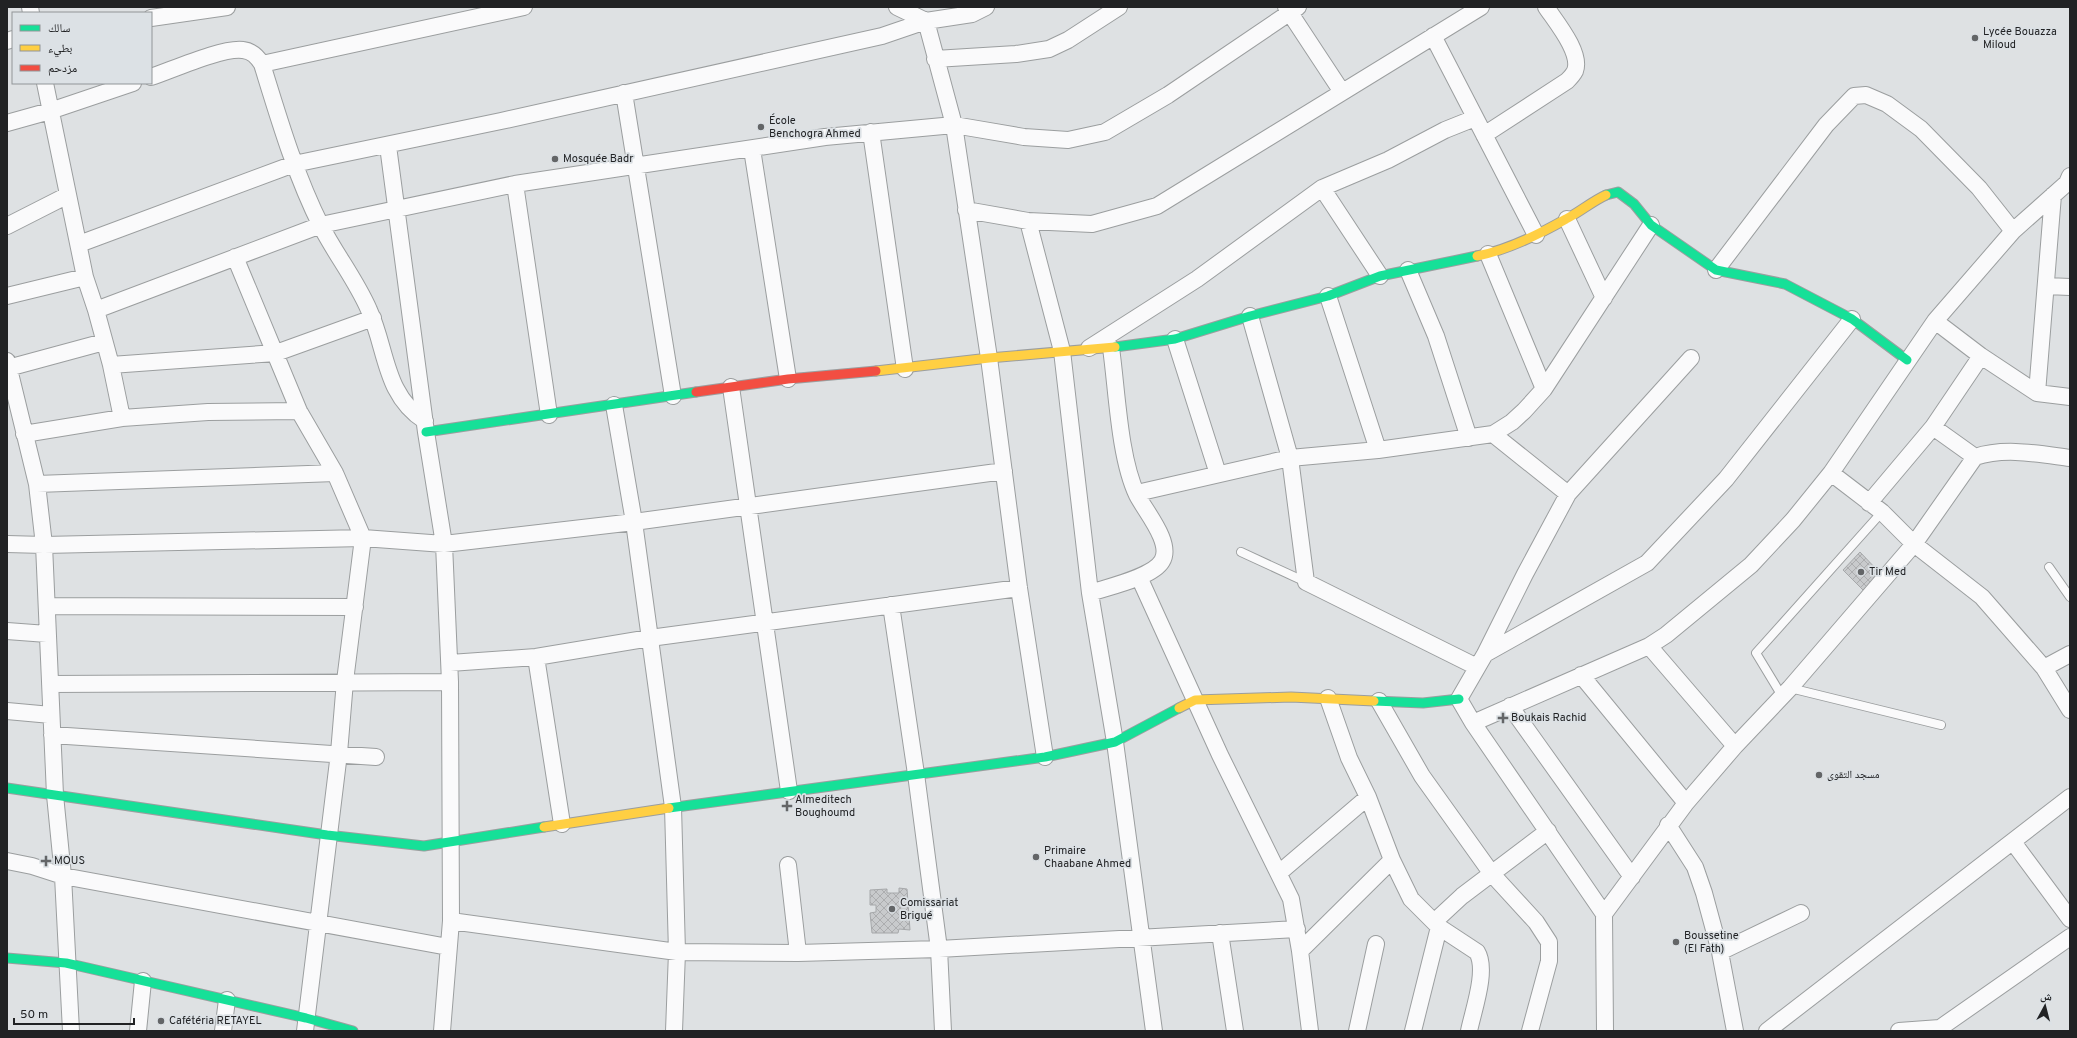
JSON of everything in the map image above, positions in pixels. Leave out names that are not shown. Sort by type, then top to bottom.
[{"type":"street","points":[[152,18],[227,7]]},
{"type":"street","points":[[262,64],[524,7]]},
{"type":"street","points":[[897,7],[926,22],[954,125],[989,358],[1019,588],[1045,757]]},
{"type":"street","points":[[935,59],[1016,54],[1049,49],[1068,40],[1119,7]]},
{"type":"street","points":[[966,210],[1028,221],[1092,224],[1157,206],[1481,7]]},
{"type":"street","points":[[1484,135],[1567,81],[1575,72],[1577,60],[1572,47],[1546,7]]},
{"type":"street","points":[[79,244],[294,164],[388,146],[882,36],[975,9]]},
{"type":"street","points":[[96,310],[321,225],[397,207],[515,184],[871,132],[954,125],[1024,137],[1068,140],[1105,132],[1168,95],[1291,9],[1342,92]]},
{"type":"street","points":[[1433,36],[1536,235]]},
{"type":"street","points":[[152,77],[220,53],[236,50],[252,53],[258,57],[262,64],[294,164],[321,225],[334,250],[353,278],[373,318],[383,357],[402,401],[425,426]]},
{"type":"street","points":[[45,84],[85,277],[96,310],[122,418]]},
{"type":"street","points":[[7,123],[50,111],[130,84]]},
{"type":"street","points":[[624,93],[673,396]]},
{"type":"street","points":[[1716,270],[1826,125],[1854,96],[1866,95],[1887,104],[1921,130],[1979,188],[2013,231]]},
{"type":"street","points":[[1087,349],[1197,279],[1322,188],[1388,160],[1445,130],[1476,118]]},
{"type":"street","points":[[871,132],[905,369]]},
{"type":"street","points":[[388,146],[425,426],[444,544],[450,663],[451,921],[442,1031]]},
{"type":"street","points":[[752,149],[788,379]]},
{"type":"street","points":[[1473,723],[1649,646],[1666,635],[1751,565],[1793,520],[1831,473],[1935,321],[2013,231],[2069,181]]},
{"type":"street","points":[[515,184],[549,415]]},
{"type":"street","points":[[1322,188],[1380,276]]},
{"type":"street","points":[[425,426],[549,415],[788,379],[905,369],[989,358],[1111,348],[1175,339],[1250,316],[1328,296],[1380,276],[1488,254],[1536,235],[1567,219],[1609,193],[1618,192],[1634,204],[1651,225],[1716,270],[1785,284],[1852,319],[1907,360]]},
{"type":"street","points":[[7,226],[68,195]]},
{"type":"street","points":[[2037,393],[2053,195]]},
{"type":"street","points":[[1567,219],[1604,298]]},
{"type":"street","points":[[1028,221],[1062,351],[1090,593],[1115,742],[1154,1031]]},
{"type":"street","points":[[1137,493],[1290,458],[1378,450],[1493,434],[1512,422],[1524,412],[1544,389],[1651,225]]},
{"type":"street","points":[[1488,254],[1544,389]]},
{"type":"street","points":[[235,257],[299,411],[335,473],[363,538],[345,681],[339,753],[327,835],[305,1024]]},
{"type":"street","points":[[1408,270],[1436,336],[1469,438]]},
{"type":"street","points":[[7,296],[85,277]]},
{"type":"street","points":[[2046,286],[2070,287]]},
{"type":"street","points":[[1328,296],[1378,450]]},
{"type":"street","points":[[1250,316],[1290,458],[1306,582],[1481,660]]},
{"type":"street","points":[[110,365],[276,353],[373,318]]},
{"type":"street","points":[[1481,660],[1647,563],[1726,479],[1852,319]]},
{"type":"street","points":[[1935,321],[1981,356],[2037,393],[2070,397]]},
{"type":"street","points":[[1175,339],[1218,474]]},
{"type":"street","points":[[71,1031],[66,963],[63,876],[55,795],[44,545],[37,484],[8,365],[104,342]]},
{"type":"street","points":[[1090,593],[1139,577],[1159,564],[1164,553],[1162,536],[1137,493],[1124,454],[1111,348]]},
{"type":"street","points":[[1868,503],[1933,427],[1981,356]]},
{"type":"street","points":[[1459,699],[1568,494],[1691,358]]},
{"type":"street","points":[[731,387],[789,791]]},
{"type":"street","points":[[614,405],[634,522],[673,807],[676,952],[674,1031]]},
{"type":"street","points":[[24,434],[122,418],[208,412],[299,411]]},
{"type":"street","points":[[1933,427],[1975,458]]},
{"type":"street","points":[[1493,434],[1568,494]]},
{"type":"street","points":[[1604,914],[1668,825],[1735,746],[1786,692],[1914,544],[1975,458],[1990,452],[2024,453],[2070,458]]},
{"type":"street","points":[[7,544],[44,545],[363,538],[444,544],[634,522],[1004,471]]},
{"type":"street","points":[[37,484],[335,473]]},
{"type":"street","points":[[1831,473],[1868,503],[1882,512],[1914,544],[1982,597],[2044,668],[2070,710]]},
{"type":"street","points":[[1139,577],[1195,700],[1291,899],[1297,929],[1310,1031]]},
{"type":"street","points":[[450,663],[536,657],[650,638],[766,624],[891,605],[1019,588]]},
{"type":"street","points":[[891,605],[916,774],[939,949],[943,1031]]},
{"type":"street","points":[[47,606],[355,606]]},
{"type":"street","points":[[7,631],[47,634]]},
{"type":"street","points":[[1649,646],[1735,746]]},
{"type":"street","points":[[2044,668],[2070,654]]},
{"type":"street","points":[[536,657],[562,824]]},
{"type":"street","points":[[1581,675],[1686,804]]},
{"type":"street","points":[[50,684],[345,681],[450,682]]},
{"type":"street","points":[[7,788],[327,835],[404,845],[424,846],[673,807],[1045,757],[1115,742],[1195,700],[1291,697],[1423,703],[1459,699]]},
{"type":"street","points":[[1328,698],[1349,758],[1368,797],[1392,860],[1410,899],[1436,924],[1477,952],[1481,958],[1482,972],[1469,1031]]},
{"type":"street","points":[[1459,699],[1473,723],[1604,914],[1605,1031]]},
{"type":"street","points":[[1379,702],[1422,776],[1492,874],[1536,922],[1549,942],[1550,961],[1530,1031]]},
{"type":"street","points":[[1510,706],[1632,877]]},
{"type":"street","points":[[7,711],[51,715]]},
{"type":"street","points":[[52,735],[339,753],[376,757]]},
{"type":"street","points":[[1279,873],[1368,797]]},
{"type":"street","points":[[1767,1031],[2070,797]]},
{"type":"street","points":[[1668,825],[1695,867],[1704,893],[1720,952],[1735,1031]]},
{"type":"street","points":[[1413,1031],[1436,924],[1492,874],[1548,831]]},
{"type":"street","points":[[2013,842],[2070,919]]},
{"type":"street","points":[[1300,951],[1392,860]]},
{"type":"street","points":[[7,861],[32,866],[63,876],[448,947]]},
{"type":"street","points":[[788,865],[798,953]]},
{"type":"street","points":[[1720,952],[1801,913]]},
{"type":"street","points":[[451,921],[676,952],[798,953],[939,949],[1297,929]]},
{"type":"street","points":[[1220,933],[1235,1031]]},
{"type":"street","points":[[1899,1031],[1942,1030],[2070,937]]},
{"type":"street","points":[[1357,1031],[1376,944]]},
{"type":"street","points":[[7,958],[66,963],[227,1000],[305,1024],[353,1031]]},
{"type":"street","points":[[138,1031],[143,980]]},
{"type":"street","points":[[223,1031],[227,1000]]},
{"type":"lane","points":[[1882,512],[1756,653],[1786,692],[1941,725]]},
{"type":"lane","points":[[1241,552],[1306,582]]},
{"type":"lane","points":[[2049,567],[2070,597]]},
{"type":"building","name":"Tir Med","points":[[1860,552],[1880,573],[1863,590],[1843,570]]},
{"type":"building","name":"Comissariat Brigué","points":[[899,888],[907,889],[910,930],[899,929],[898,933],[872,933],[870,913],[876,912],[876,905],[870,905],[870,890],[887,889],[887,893],[899,893]]},
{"type":"traffic: fast","points":[[1606,195],[1618,192],[1634,204],[1651,225],[1716,270],[1785,284],[1852,319],[1907,360]]},
{"type":"traffic: fast","points":[[1115,347],[1175,339],[1250,316],[1328,296],[1380,276],[1477,256]]},
{"type":"traffic: fast","points":[[426,432],[696,392]]},
{"type":"traffic: fast","points":[[1374,701],[1423,703],[1459,699]]},
{"type":"traffic: fast","points":[[669,808],[1045,757],[1115,742],[1179,708]]},
{"type":"traffic: fast","points":[[7,788],[327,835],[424,846],[544,827]]},
{"type":"traffic: fast","points":[[7,958],[66,963],[306,1018],[353,1031]]},
{"type":"traffic: slow","points":[[1477,256],[1511,246],[1545,231],[1606,195]]},
{"type":"traffic: slow","points":[[876,371],[989,358],[1115,347]]},
{"type":"traffic: slow","points":[[1179,708],[1195,700],[1291,697],[1374,701]]},
{"type":"traffic: slow","points":[[544,827],[669,808]]},
{"type":"traffic: jam","points":[[696,392],[788,379],[876,371]]},
{"type":"place","name":"Lycée Bouazza Miloud","points":[[1975,38]]},
{"type":"place","name":"École Benchogra Ahmed","points":[[761,127]]},
{"type":"place","name":"Mosquée Badr","points":[[555,159]]},
{"type":"place","name":"Tir Med","points":[[1861,572]]},
{"type":"place","name":"Boukais Rachid","points":[[1503,718]]},
{"type":"place","name":"مسجد التقوى","points":[[1819,775]]},
{"type":"place","name":"Almeditech Boughoumd","points":[[787,806]]},
{"type":"place","name":"Primaire Chaabane Ahmed","points":[[1036,857]]},
{"type":"place","name":"MOUS","points":[[46,861]]},
{"type":"place","name":"Comissariat Brigué","points":[[892,909]]},
{"type":"place","name":"Boussetine (El Fath)","points":[[1676,942]]},
{"type":"place","name":"Cafétéria RETAYEL","points":[[161,1021]]}]
